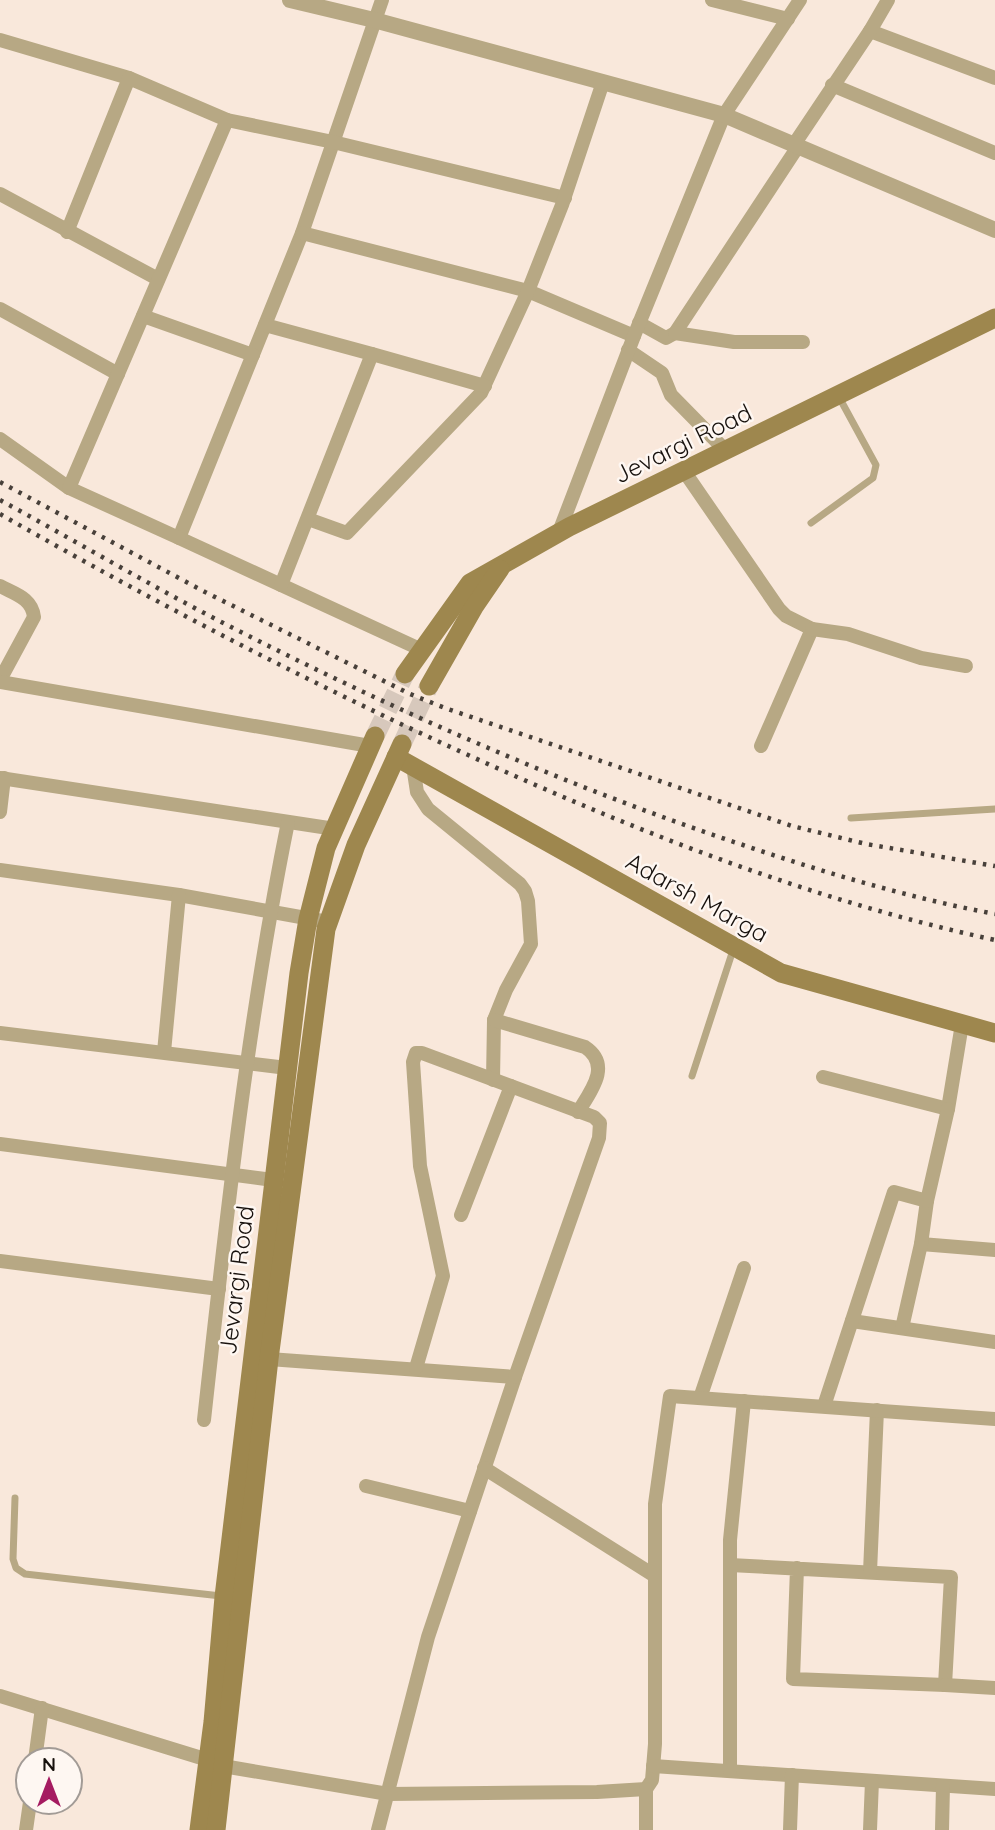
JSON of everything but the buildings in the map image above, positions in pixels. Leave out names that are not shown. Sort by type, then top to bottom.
[{"type":"main road","name":"Jevargi Road","points":[[405,674],[470,583],[559,532],[995,318]]},
{"type":"main road","points":[[429,686],[474,607],[502,566]]},
{"type":"main road","name":"Jevargi Road","points":[[200,1830],[215,1763],[213,1722],[223,1597],[287,1068],[308,919],[317,878],[373,741]]},
{"type":"main road","points":[[216,1830],[215,1763],[328,922],[356,845],[403,755]]},
{"type":"main road","name":"Adarsh Marga","points":[[403,755],[781,973],[995,1033]]},
{"type":"street","points":[[290,0],[374,20],[724,115],[995,230]]},
{"type":"street","points":[[179,538],[302,233],[382,0]]},
{"type":"street","points":[[712,0],[788,19]]},
{"type":"street","points":[[559,532],[633,336],[724,115],[800,0]]},
{"type":"street","points":[[302,233],[528,290],[633,336],[666,338],[675,333],[888,0]]},
{"type":"street","points":[[870,31],[995,78]]},
{"type":"street","points":[[0,40],[129,78],[227,120],[332,142],[565,198]]},
{"type":"street","points":[[67,232],[129,78]]},
{"type":"street","points":[[308,519],[347,533],[481,393],[528,290],[565,198],[603,82]]},
{"type":"street","points":[[832,85],[995,153]]},
{"type":"street","points":[[69,488],[227,120]]},
{"type":"street","points":[[0,194],[158,279]]},
{"type":"street","points":[[0,309],[118,374]]},
{"type":"street","points":[[143,316],[253,355]]},
{"type":"street","points":[[265,325],[485,386]]},
{"type":"street","points":[[675,333],[734,342],[803,342]]},
{"type":"street","points":[[633,336],[662,373],[671,395],[726,451]]},
{"type":"street","points":[[281,585],[372,355]]},
{"type":"street","points":[[0,439],[69,488],[422,650]]},
{"type":"street","points":[[684,471],[779,610],[786,616],[813,629],[848,634],[921,658],[966,666]]},
{"type":"street","points":[[0,586],[26,599],[33,607],[34,617],[0,681],[373,741]]},
{"type":"street","points":[[761,746],[813,629]]},
{"type":"street","points":[[403,755],[417,792],[428,809],[520,884],[525,891],[531,944],[506,990],[494,1020],[493,1080]]},
{"type":"street","points":[[0,812],[2,778],[335,829]]},
{"type":"street","points":[[204,1420],[231,1174],[270,912],[288,821]]},
{"type":"street","points":[[0,870],[179,895],[328,922]]},
{"type":"street","points":[[164,1052],[179,895]]},
{"type":"street","points":[[494,1020],[584,1047],[593,1053],[598,1062],[597,1075],[578,1112]]},
{"type":"street","points":[[902,1328],[948,1109],[962,1024]]},
{"type":"street","points":[[0,1033],[287,1068]]},
{"type":"street","points":[[379,1830],[428,1637],[599,1138],[600,1123],[594,1117],[427,1054],[416,1053],[413,1073],[420,1166],[443,1276],[416,1368]]},
{"type":"street","points":[[823,1077],[948,1109]]},
{"type":"street","points":[[461,1215],[511,1086]]},
{"type":"street","points":[[0,1144],[274,1180]]},
{"type":"street","points":[[824,1406],[894,1192],[927,1202]]},
{"type":"street","points":[[921,1244],[995,1250]]},
{"type":"street","points":[[0,1261],[219,1289]]},
{"type":"street","points":[[700,1398],[744,1268]]},
{"type":"street","points":[[852,1321],[995,1342]]},
{"type":"street","points":[[269,1359],[515,1377]]},
{"type":"street","points":[[646,1830],[646,1789],[652,1780],[655,1745],[655,1504],[670,1396],[995,1419]]},
{"type":"street","points":[[730,1771],[730,1540],[744,1401]]},
{"type":"street","points":[[870,1572],[877,1410]]},
{"type":"street","points":[[484,1468],[655,1576]]},
{"type":"street","points":[[366,1486],[470,1511]]},
{"type":"street","points":[[730,1565],[951,1577],[945,1685]]},
{"type":"street","points":[[797,1569],[793,1679],[995,1688]]},
{"type":"street","points":[[0,1696],[215,1763],[388,1794],[646,1789]]},
{"type":"street","points":[[37,1746],[42,1708]]},
{"type":"street","points":[[653,1766],[995,1789]]},
{"type":"street","points":[[790,1830],[792,1775]]},
{"type":"street","points":[[870,1830],[872,1781]]},
{"type":"street","points":[[942,1830],[943,1786]]},
{"type":"lane","points":[[811,523],[873,478],[876,472],[876,465],[838,395]]},
{"type":"lane","points":[[851,818],[995,808]]},
{"type":"lane","points":[[692,1076],[734,947]]},
{"type":"lane","points":[[15,1498],[13,1559],[16,1569],[25,1574],[223,1597]]},
{"type":"tunnel","points":[[375,736],[405,674]]},
{"type":"tunnel","points":[[402,744],[429,686]]},
{"type":"railway","points":[[0,482],[205,592],[410,694],[445,708],[792,826],[866,844],[995,866]]},
{"type":"railway","points":[[0,500],[243,633],[365,693],[489,748],[615,799],[774,855],[900,893],[995,914]]},
{"type":"railway","points":[[0,514],[190,619],[319,684],[449,746],[632,826],[811,890],[872,909],[995,940]]}]
